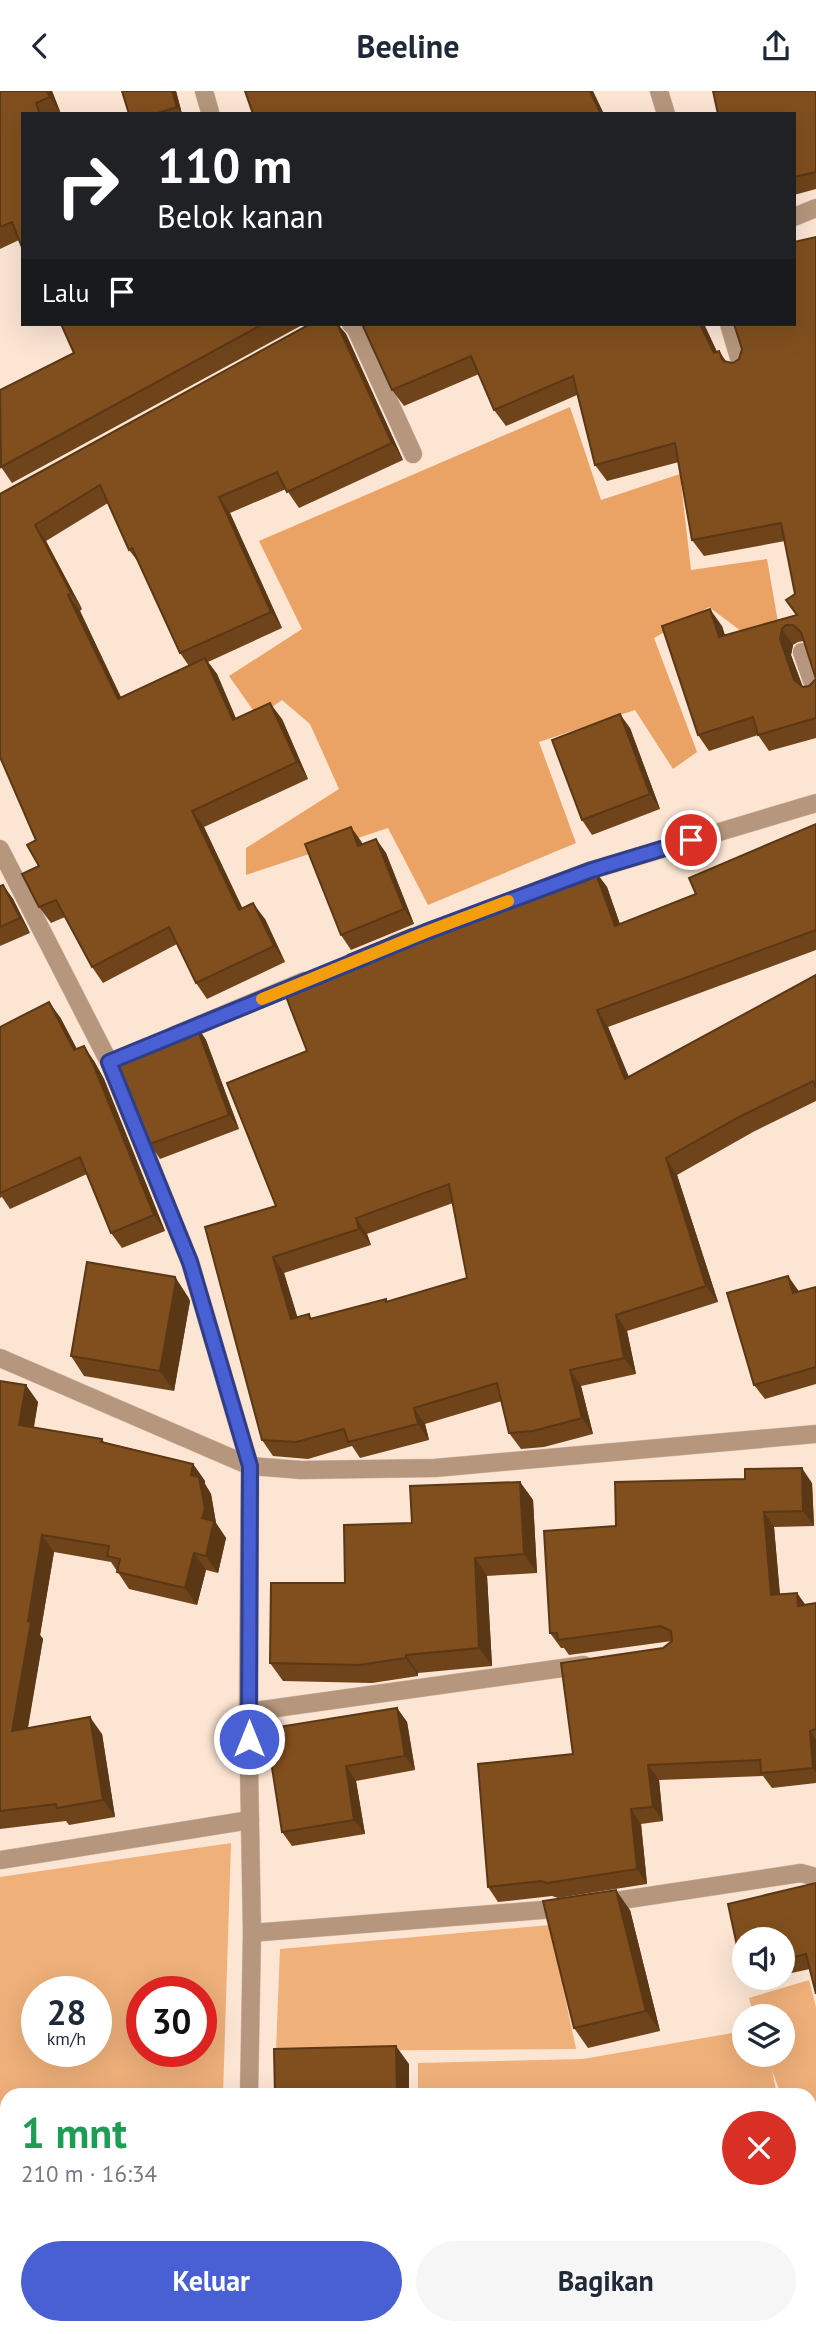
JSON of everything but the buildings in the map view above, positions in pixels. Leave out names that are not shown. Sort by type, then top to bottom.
[{"type":"street","points":[[204,91],[210,112]]},
{"type":"street","points":[[659,91],[665,112]]},
{"type":"street","points":[[796,216],[816,208]]},
{"type":"street","points":[[354,326],[413,454]]},
{"type":"street","points":[[730,326],[742,368]]},
{"type":"street","points":[[802,652],[816,692]]},
{"type":"street","points":[[375,952],[592,870],[816,803]]},
{"type":"street","points":[[0,849],[115,1059],[190,1262],[250,1466],[250,2088]]},
{"type":"street","points":[[160,1041],[324,973]]},
{"type":"street","points":[[0,1358],[250,1466],[301,1471],[435,1468],[816,1434]]},
{"type":"street","points":[[248,1712],[604,1662]]},
{"type":"street","points":[[0,1860],[250,1820]]},
{"type":"street","points":[[252,1933],[559,1909],[801,1873],[816,1877]]},
{"type":"shaded area","points":[[570,407],[601,500],[680,474],[691,570],[767,559],[778,622],[745,634],[709,607],[654,638],[697,752],[673,769],[635,710],[539,742],[576,843],[428,905],[388,828],[246,875],[246,848],[339,789],[310,724],[282,700],[258,717],[229,676],[302,629],[259,541]]},
{"type":"shaded area","points":[[231,1843],[223,2088],[0,2088],[0,1877]]},
{"type":"shaded area","points":[[550,1925],[576,2049],[276,2051],[280,1949]]},
{"type":"shaded area","points":[[809,1980],[816,2007],[816,2088],[778,2088],[772,2070],[776,2088],[418,2088],[418,2063],[583,2059],[732,2033],[732,2067],[795,2067],[795,2004],[751,2004],[749,1998],[776,1990],[795,1990],[795,1984]]},
{"type":"slow traffic","points":[[262,999],[508,901]]},
{"type":"route","points":[[249,1739],[250,1466],[190,1262],[109,1062],[426,932],[592,870],[691,840]]}]
